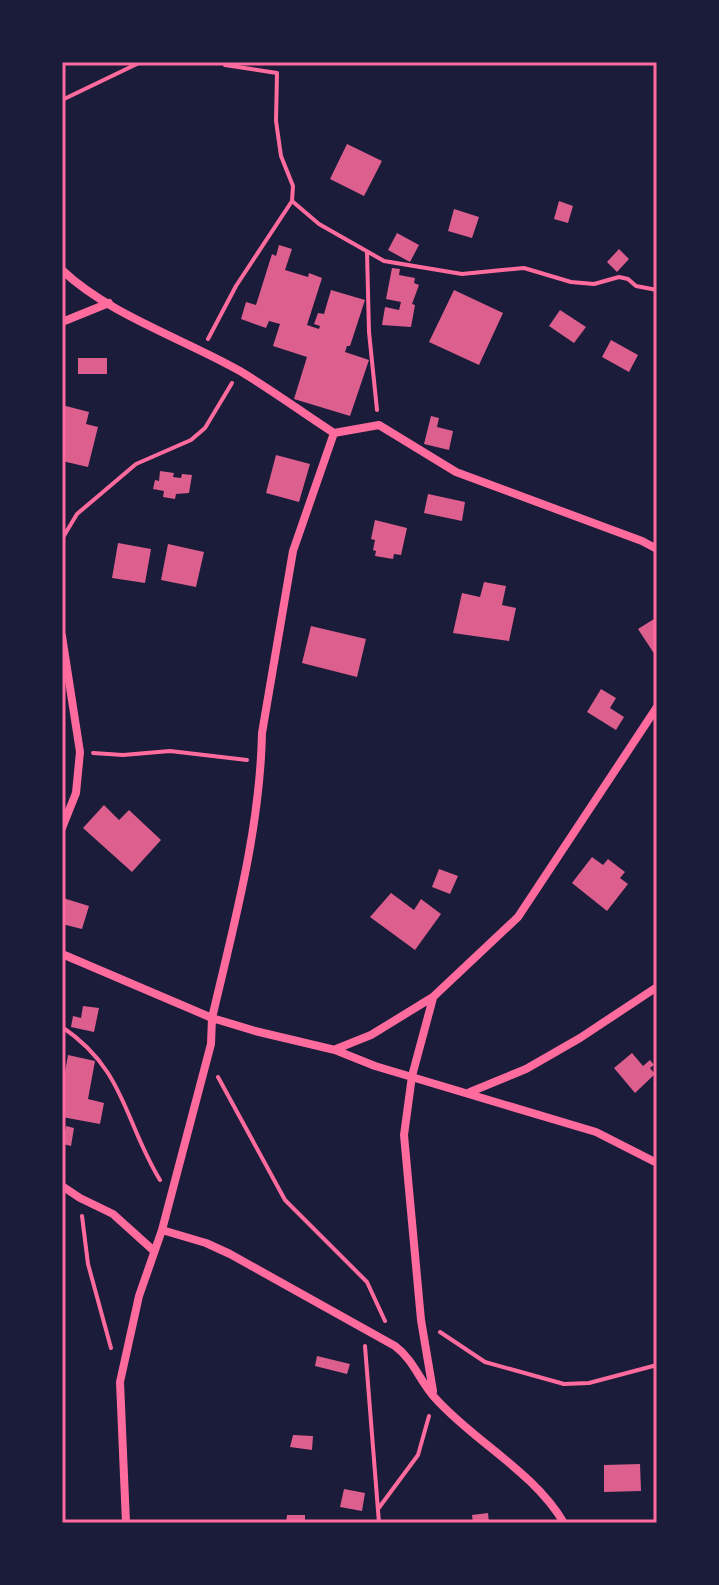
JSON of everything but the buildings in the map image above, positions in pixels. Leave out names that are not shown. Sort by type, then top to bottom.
[{"type":"street","points":[[62,270],[77,284],[109,303],[239,371],[334,433],[379,425],[456,472],[657,549]]},
{"type":"street","points":[[62,322],[109,303]]},
{"type":"street","points":[[126,1523],[120,1382],[139,1296],[162,1230],[208,1058],[212,1018],[251,854],[262,760],[262,733],[293,551],[334,433]]},
{"type":"street","points":[[62,636],[80,752],[76,793],[62,828]]},
{"type":"street","points":[[335,1050],[371,1035],[433,997],[518,917],[657,707]]},
{"type":"street","points":[[62,954],[212,1018],[335,1050],[375,1066],[596,1132],[657,1163]]},
{"type":"street","points":[[469,1092],[526,1069],[657,987]]},
{"type":"street","points":[[433,997],[412,1076],[404,1135],[421,1320],[433,1396]]},
{"type":"street","points":[[62,1186],[113,1214],[154,1251]]},
{"type":"street","points":[[162,1230],[230,1254],[395,1346],[407,1355],[433,1396],[544,1493],[564,1523]]},
{"type":"path","points":[[62,100],[141,62]]},
{"type":"path","points":[[201,351],[236,286],[292,201],[293,186],[281,156],[276,121],[277,73],[225,65],[226,62]]},
{"type":"path","points":[[292,201],[319,224],[384,261],[462,274],[524,268],[571,282],[594,284],[619,277],[628,279],[636,286],[657,290]]},
{"type":"path","points":[[367,251],[369,332],[379,425]]},
{"type":"path","points":[[62,539],[77,514],[136,464],[191,440],[205,428],[239,371]]},
{"type":"path","points":[[80,752],[123,755],[170,751],[232,760],[262,760]]},
{"type":"path","points":[[62,1027],[86,1043],[119,1088],[145,1156],[169,1195]]},
{"type":"path","points":[[208,1058],[285,1200],[367,1282],[395,1346]]},
{"type":"path","points":[[80,1198],[88,1264],[112,1353]]},
{"type":"path","points":[[421,1320],[485,1362],[564,1384],[589,1383],[657,1365]]},
{"type":"path","points":[[364,1327],[379,1523]]},
{"type":"path","points":[[378,1510],[418,1455],[433,1396]]}]
